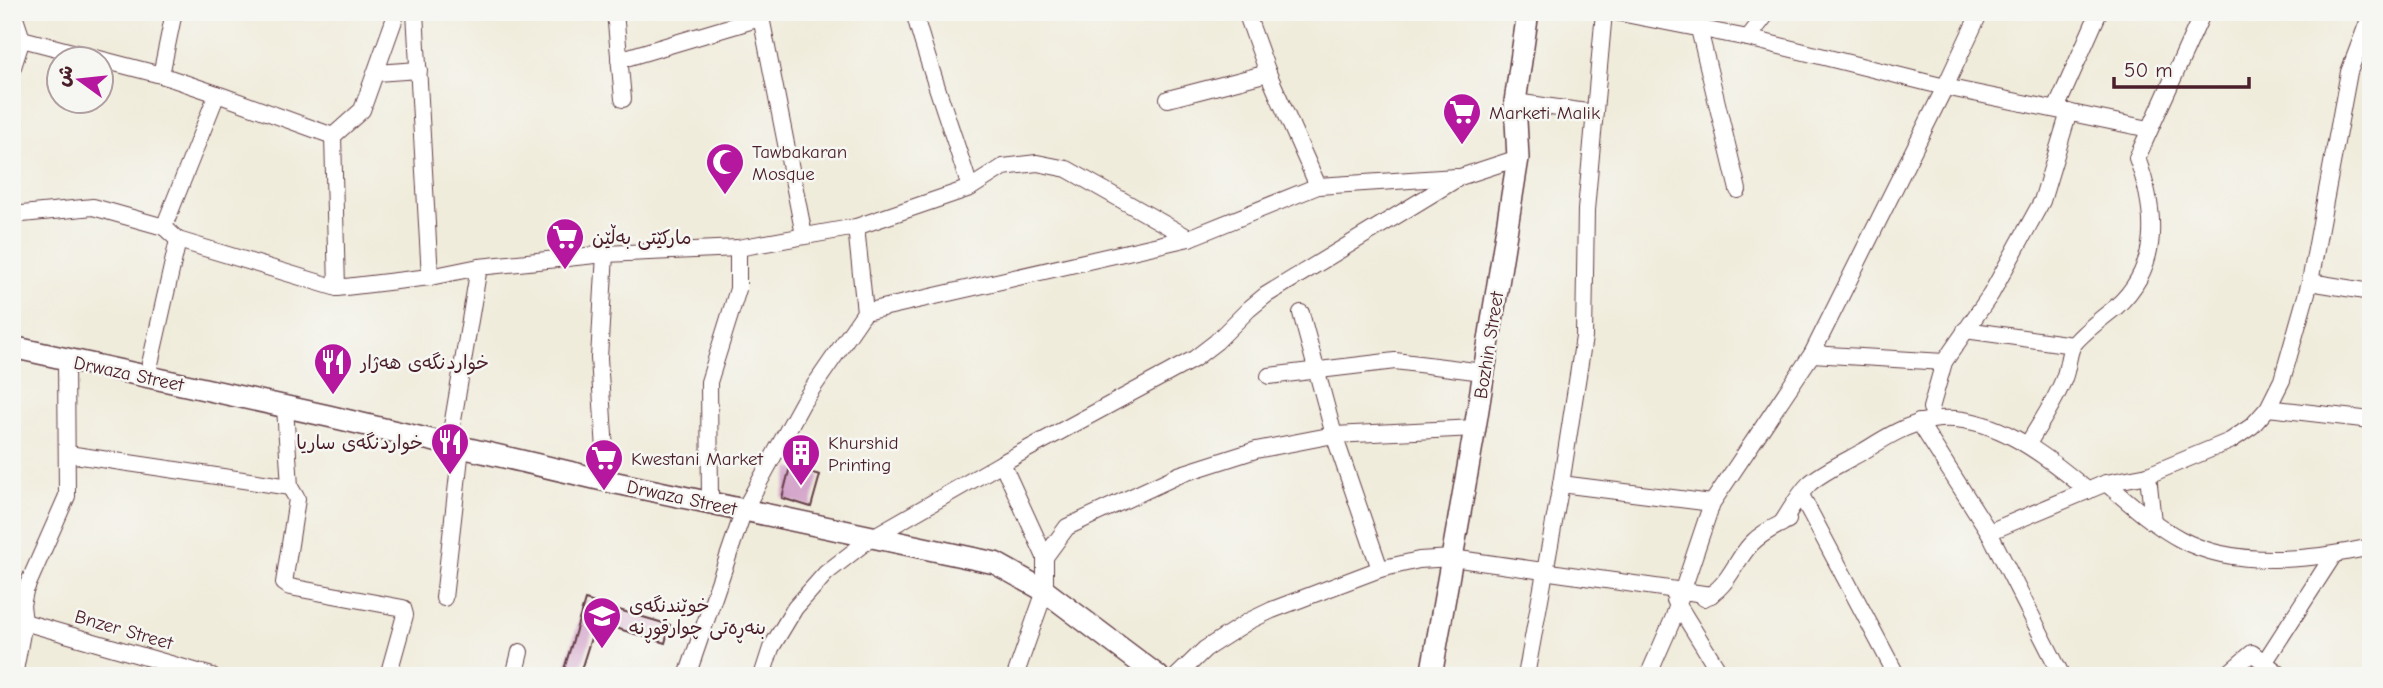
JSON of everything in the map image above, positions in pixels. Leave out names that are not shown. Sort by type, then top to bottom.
[{"type":"street","points":[[12,70],[22,38],[13,12]]},
{"type":"street","points":[[161,75],[174,12]]},
{"type":"street","points":[[337,288],[333,136],[362,110],[397,12]]},
{"type":"street","points":[[415,12],[430,277]]},
{"type":"street","points":[[615,12],[623,99]]},
{"type":"street","points":[[914,12],[930,70],[949,119],[970,188]]},
{"type":"street","points":[[1247,12],[1268,73],[1318,186]]},
{"type":"street","name":"Bozhin Street","points":[[1431,676],[1475,428],[1518,158],[1515,102],[1528,12]]},
{"type":"street","points":[[1526,676],[1562,484],[1584,337],[1586,210],[1604,12]]},
{"type":"street","points":[[1615,12],[1748,38],[1945,87],[2149,129]]},
{"type":"street","points":[[1748,38],[1768,12]]},
{"type":"street","points":[[1648,676],[1676,595],[1713,503],[1812,354],[1980,12]]},
{"type":"street","points":[[1927,417],[1944,362],[1991,294],[2042,201],[2063,110],[2099,12]]},
{"type":"street","points":[[2028,444],[2064,379],[2073,345],[2127,295],[2147,257],[2152,236],[2152,219],[2146,183],[2137,158],[2203,12]]},
{"type":"street","points":[[619,60],[760,15],[804,235]]},
{"type":"street","points":[[1989,532],[2106,483],[2148,475],[2241,435],[2260,419],[2282,380],[2309,282],[2349,72],[2369,22]]},
{"type":"street","points":[[1699,29],[1738,190]]},
{"type":"street","points":[[22,38],[161,75],[333,136]]},
{"type":"street","points":[[376,73],[419,70]]},
{"type":"street","points":[[1168,99],[1268,73]]},
{"type":"street","points":[[164,227],[216,94]]},
{"type":"street","points":[[1515,102],[1594,113]]},
{"type":"street","points":[[762,676],[771,648],[795,608],[826,573],[871,538],[1194,359],[1216,342],[1258,300],[1460,177],[1518,158]]},
{"type":"street","points":[[12,215],[93,207],[164,227],[178,240],[337,288],[430,277],[480,267],[606,254],[738,248],[856,227],[970,188],[1003,167],[1037,163],[1067,169],[1189,238]]},
{"type":"street","points":[[865,312],[1189,238],[1318,186],[1460,177]]},
{"type":"street","points":[[687,676],[744,510],[803,401],[865,312],[856,227]]},
{"type":"street","points":[[146,377],[178,240]]},
{"type":"street","points":[[710,502],[709,382],[738,289],[738,248]]},
{"type":"street","points":[[606,254],[599,358],[607,481]]},
{"type":"street","points":[[444,598],[455,446],[480,267]]},
{"type":"street","points":[[2309,282],[2371,292]]},
{"type":"street","points":[[1301,313],[1334,435],[1380,569]]},
{"type":"street","points":[[1965,330],[2073,345]]},
{"type":"street","name":"Drwaza Street","points":[[12,347],[607,481],[995,562],[1045,592],[1158,676]]},
{"type":"street","points":[[1812,354],[1944,362]]},
{"type":"street","points":[[14,676],[24,622],[17,605],[67,496],[66,360]]},
{"type":"street","points":[[1269,376],[1395,360],[1483,372]]},
{"type":"street","points":[[1927,361],[1927,417],[1935,447],[1989,532],[2062,676]]},
{"type":"street","points":[[285,407],[290,487],[298,499],[284,583],[290,587],[403,608],[405,615],[388,676]]},
{"type":"street","points":[[2268,408],[2371,420]]},
{"type":"street","points":[[1781,524],[1809,484],[1888,435],[1927,417],[1964,421],[2028,444],[2088,491]]},
{"type":"street","points":[[1045,557],[1067,527],[1181,474],[1256,450],[1334,435],[1475,428]]},
{"type":"street","points":[[68,454],[290,487]]},
{"type":"street","points":[[1003,463],[1045,557],[1045,592],[1015,676]]},
{"type":"street","points":[[2148,475],[2153,522]]},
{"type":"street","points":[[2106,483],[2153,522],[2194,546],[2221,553],[2281,559],[2333,556],[2371,547]]},
{"type":"street","points":[[1562,484],[1713,503]]},
{"type":"street","points":[[1801,495],[1897,676]]},
{"type":"street","points":[[1177,676],[1205,649],[1249,621],[1380,569],[1419,559],[1452,558],[1676,595],[1711,595],[1724,584],[1750,545],[1765,533],[1809,510]]},
{"type":"street","points":[[2264,663],[2333,556]]},
{"type":"street","points":[[1676,595],[1722,676]]},
{"type":"street","name":"Bnzer Street","points":[[24,622],[212,676]]},
{"type":"street","points":[[514,676],[520,652]]},
{"type":"street","points":[[2225,676],[2252,653],[2282,676]]},
{"type":"building","name":"Khurshid Printing","points":[[790,467],[820,475],[811,507],[782,498]]},
{"type":"building","points":[[585,600],[670,625],[665,643],[596,622],[579,676],[562,676]]},
{"type":"place","name":"Marketi Malik","points":[[1462,146]]},
{"type":"place","name":"Tawbakaran Mosque","points":[[725,196]]},
{"type":"place","name":"مارکێتی بەڵێن","points":[[565,271]]},
{"type":"place","name":"خواردنگەی هەژار","points":[[333,396]]},
{"type":"place","name":"خواردنگەی ساریا","points":[[450,476]]},
{"type":"place","name":"Khurshid Printing","points":[[801,487]]},
{"type":"place","name":"Kwestani Market","points":[[604,492]]},
{"type":"place","name":"خوێندنگەی بنەڕەتی چوارقوڕنە","points":[[602,650]]}]
